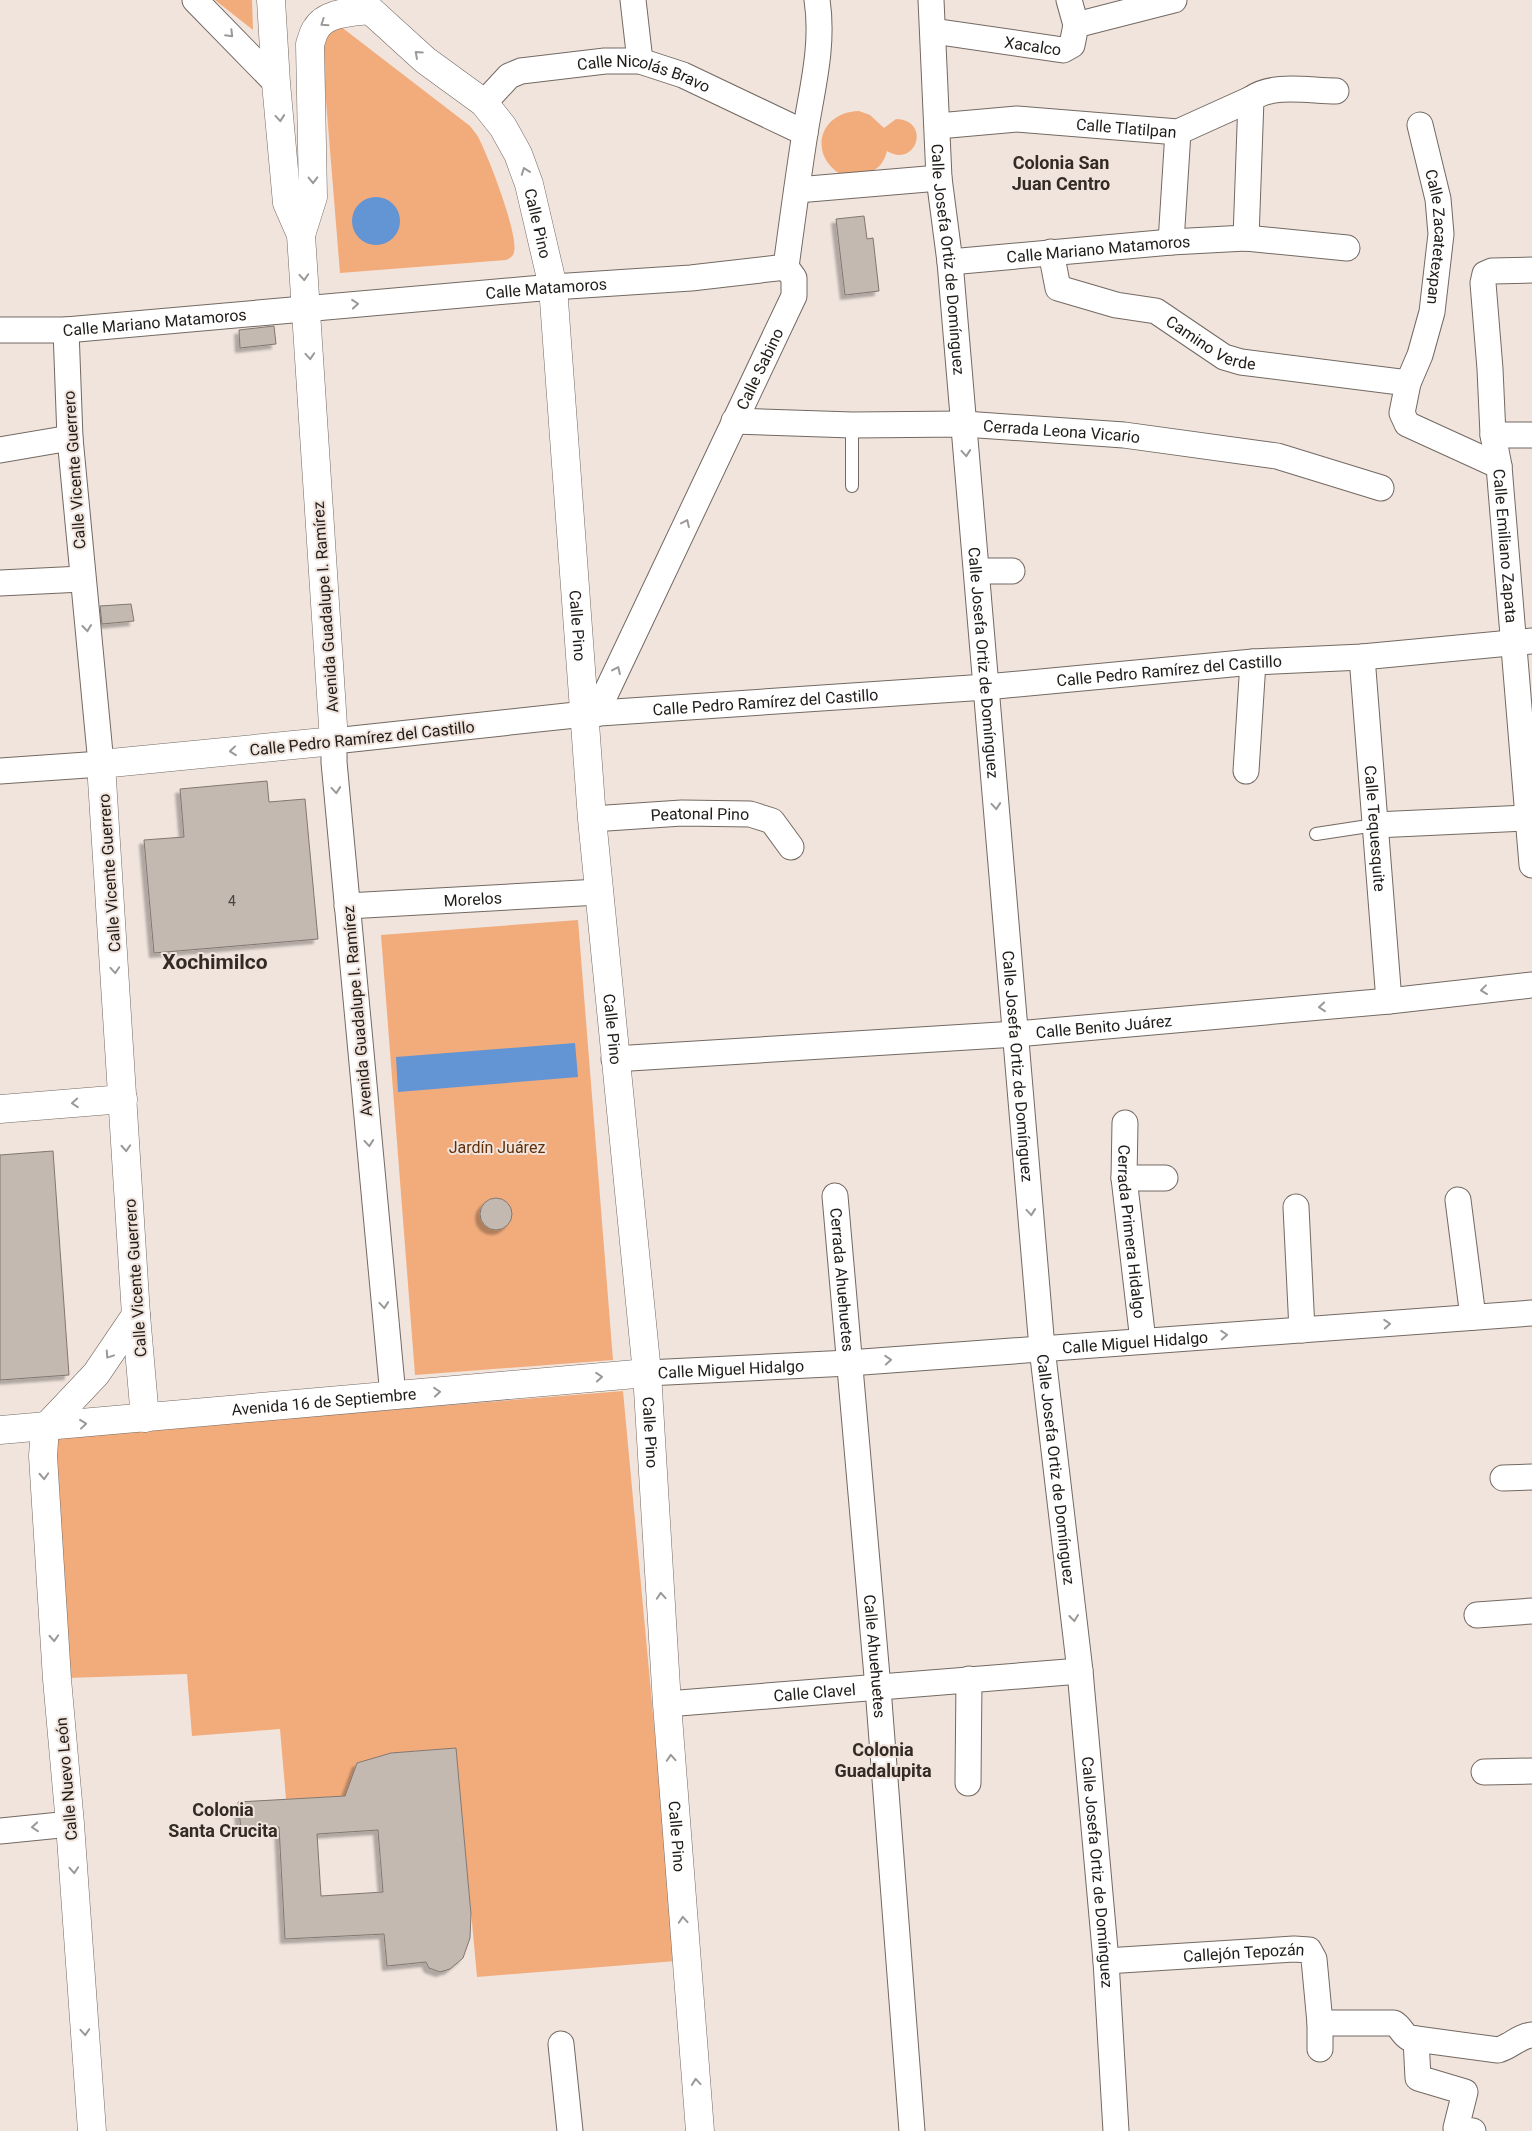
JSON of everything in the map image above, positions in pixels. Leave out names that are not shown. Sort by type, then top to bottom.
[{"type":"street","points":[[195,0],[276,83]]},
{"type":"street","name":"Avenida Guadalupe I. Ramírez","points":[[271,0],[276,83],[287,203],[302,235],[334,762],[393,1396]]},
{"type":"street","points":[[633,0],[640,61]]},
{"type":"street","name":"Calle Sabino","points":[[590,714],[794,296],[794,278],[786,267],[805,133],[818,68],[817,0]]},
{"type":"street","name":"Calle Josefa Ortiz de Domínguez","points":[[931,0],[939,178],[950,262],[1042,1348],[1080,1671],[1106,1961],[1116,2131]]},
{"type":"street","points":[[1069,0],[1076,25]]},
{"type":"street","name":"Xacalco","points":[[933,31],[1063,50],[1072,45],[1076,25],[1174,0]]},
{"type":"street","points":[[302,235],[313,197],[310,44],[316,28],[326,20],[364,5]]},
{"type":"street","name":"Calle Pino","points":[[364,5],[425,60],[484,104],[503,127],[518,154],[529,184],[553,287],[590,714],[592,820],[614,1059],[647,1373],[667,1704],[700,2131]]},
{"type":"street","name":"Calle Nicolás Bravo","points":[[484,104],[509,76],[521,71],[605,61],[640,61],[683,75],[805,133]]},
{"type":"street","name":"Calle Tlatilpan","points":[[938,126],[1017,119],[1178,132],[1251,100],[1260,93],[1271,90],[1336,91]]},
{"type":"street","points":[[1246,238],[1251,100]]},
{"type":"street","name":"Calle Zacatetexpan","points":[[1420,125],[1438,199],[1441,234],[1432,312],[1420,355],[1408,383],[1402,413],[1407,424],[1499,466]]},
{"type":"street","points":[[1171,242],[1178,132]]},
{"type":"street","points":[[797,190],[939,178]]},
{"type":"street","name":"Calle Mariano Matamoros","points":[[950,262],[1171,242],[1246,238],[1348,248]]},
{"type":"street","name":"Camino Verde","points":[[1051,252],[1058,288],[1116,305],[1156,311],[1224,357],[1241,362],[1408,383]]},
{"type":"street","name":"Calle Matamoros","points":[[307,308],[553,287],[691,278],[786,267]]},
{"type":"street","name":"Calle Emiliano Zapata","points":[[1532,270],[1492,271],[1485,274],[1483,283],[1493,434],[1523,641],[1528,818],[1532,865]]},
{"type":"street","name":"Calle Mariano Matamoros","points":[[0,328],[66,330],[307,308]]},
{"type":"street","name":"Calle Vicente Guerrero","points":[[66,330],[70,438],[101,764],[124,1099],[136,1315],[145,1418]]},
{"type":"street","name":"Cerrada Leona Vicario","points":[[734,420],[852,424],[964,424],[1124,436],[1277,456],[1381,488]]},
{"type":"street","points":[[1493,434],[1532,435]]},
{"type":"street","points":[[0,450],[70,438]]},
{"type":"street","points":[[977,570],[1012,571]]},
{"type":"street","points":[[0,583],[82,579]]},
{"type":"street","name":"Calle Pedro Ramírez del Castillo","points":[[0,771],[101,764],[590,714],[986,687],[1253,662],[1362,657],[1523,641]]},
{"type":"street","name":"Calle Tequesquite","points":[[1362,657],[1389,1001]]},
{"type":"street","points":[[1246,771],[1253,662]]},
{"type":"street","name":"Peatonal Pino","points":[[592,820],[682,814],[750,814],[772,820],[791,847]]},
{"type":"street","points":[[1375,825],[1528,818]]},
{"type":"street","name":"Morelos","points":[[347,906],[599,892]]},
{"type":"street","name":"Calle Benito Juárez","points":[[614,1059],[1016,1034],[1389,1001],[1532,985]]},
{"type":"street","points":[[0,1109],[124,1099]]},
{"type":"street","name":"Cerrada Primera Hidalgo","points":[[1125,1122],[1124,1178],[1143,1341]]},
{"type":"street","points":[[1124,1178],[1165,1178]]},
{"type":"street","name":"Cerrada Ahuehuetes","points":[[835,1196],[849,1362]]},
{"type":"street","points":[[1458,1200],[1473,1317]]},
{"type":"street","points":[[1296,1207],[1302,1330]]},
{"type":"street","name":"Calle Miguel Hidalgo","points":[[647,1373],[849,1362],[1532,1313]]},
{"type":"street","points":[[45,1428],[96,1374],[136,1315]]},
{"type":"street","name":"Calle Ahuehuetes","points":[[849,1362],[878,1688],[912,2131]]},
{"type":"street","name":"Avenida 16 de Septiembre","points":[[0,1430],[45,1428],[647,1373]]},
{"type":"street","name":"Calle Nuevo León","points":[[45,1428],[43,1456],[56,1670],[70,1824],[92,2131]]},
{"type":"street","points":[[1503,1478],[1532,1477]]},
{"type":"street","points":[[1477,1615],[1532,1612]]},
{"type":"street","name":"Calle Clavel","points":[[667,1704],[1080,1671]]},
{"type":"street","points":[[968,1783],[969,1679]]},
{"type":"street","points":[[1484,1772],[1532,1771]]},
{"type":"street","points":[[0,1831],[70,1824]]},
{"type":"street","name":"Callejón Tepozán","points":[[1106,1961],[1294,1948],[1309,1950],[1314,1959],[1320,2023],[1320,2049]]},
{"type":"street","points":[[1320,2023],[1394,2024],[1401,2027],[1405,2036],[1416,2039],[1498,2050],[1509,2047],[1527,2035],[1532,2035]]},
{"type":"street","points":[[1416,2039],[1418,2078],[1465,2092],[1456,2128],[1473,2131]]},
{"type":"street","points":[[561,2044],[570,2131]]},
{"type":"lane","points":[[852,424],[852,486]]},
{"type":"lane","points":[[1316,834],[1375,825]]},
{"type":"green space","points":[[215,0],[252,0],[253,30]]},
{"type":"green space","points":[[340,26],[470,126],[477,135],[488,158],[512,229],[514,252],[511,257],[506,260],[340,273],[321,39]]},
{"type":"green space","points":[[859,111],[870,115],[884,128],[896,119],[907,121],[914,127],[917,134],[916,142],[906,154],[897,155],[887,151],[881,164],[872,171],[846,177],[834,169],[826,159],[822,148],[822,138],[826,128],[834,119],[845,113]]},
{"type":"green space","name":"Jardín Juárez","points":[[578,920],[613,1360],[415,1375],[381,935]]},
{"type":"green space","points":[[623,1391],[676,1961],[477,1977],[456,1748],[391,1753],[358,1763],[345,1796],[286,1799],[280,1729],[192,1736],[187,1674],[67,1678],[53,1435],[144,1430]]},
{"type":"water","points":[[371,197],[381,197],[393,204],[400,216],[400,226],[393,238],[381,245],[371,245],[363,241],[356,234],[352,226],[352,216],[356,208],[363,201]]},
{"type":"water","points":[[575,1043],[578,1077],[398,1092],[396,1057]]},
{"type":"building","points":[[864,216],[867,239],[873,238],[879,291],[845,295],[836,219]]},
{"type":"building","points":[[274,326],[276,344],[240,348],[239,330]]},
{"type":"building","points":[[131,604],[134,621],[102,624],[100,606]]},
{"type":"building","points":[[267,781],[269,802],[305,799],[318,939],[154,953],[144,840],[184,837],[180,789]]},
{"type":"building","points":[[53,1151],[69,1375],[0,1380],[0,1155]]},
{"type":"building","points":[[496,1198],[508,1202],[512,1214],[508,1226],[496,1230],[484,1226],[480,1214],[484,1202]]},
{"type":"building","points":[[456,1748],[471,1914],[470,1938],[463,1958],[450,1969],[440,1972],[429,1968],[426,1962],[387,1966],[384,1934],[285,1939],[279,1827],[241,1829],[238,1802],[345,1796],[357,1763],[391,1753]],"holes":[[[378,1830],[383,1892],[321,1896],[317,1834]]]},
{"type":"district","name":"Colonia San Juan Centro","points":[[1061,173]]},
{"type":"district","name":"Xochimilco","points":[[215,962]]},
{"type":"district","name":"Colonia Guadalupita","points":[[883,1760]]},
{"type":"district","name":"Colonia Santa Crucita","points":[[223,1820]]}]
